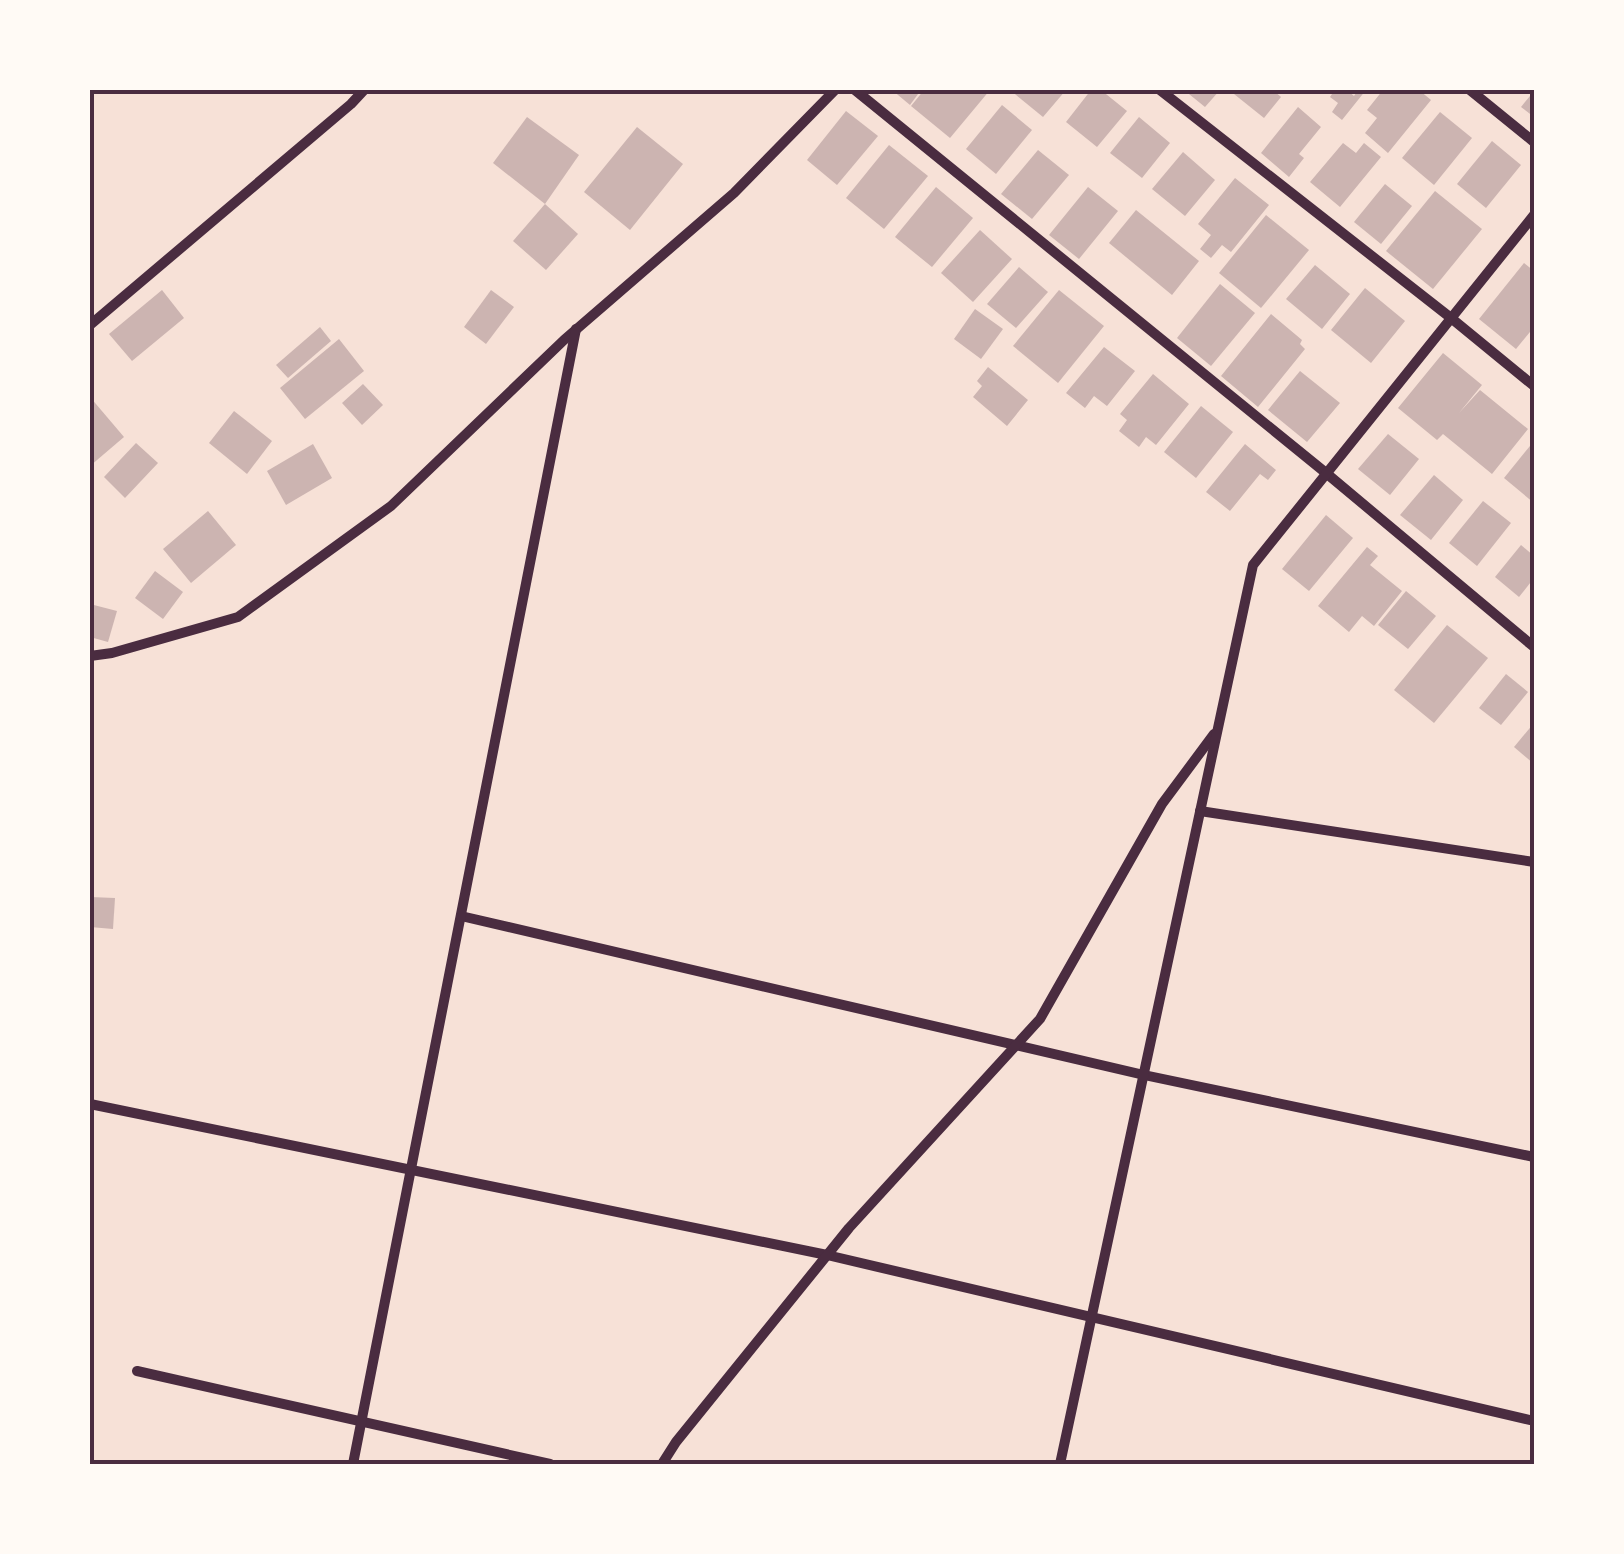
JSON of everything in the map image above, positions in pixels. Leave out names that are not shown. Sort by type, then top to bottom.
[{"type":"street","points":[[90,325],[364,90]]},
{"type":"street","points":[[90,656],[112,654],[238,616],[391,506],[576,329],[734,193],[835,90]]},
{"type":"street","points":[[855,90],[1534,647]]},
{"type":"street","points":[[1160,90],[1534,386]]},
{"type":"street","points":[[1470,90],[1534,142]]},
{"type":"street","points":[[1060,1464],[1253,564],[1534,215]]},
{"type":"street","points":[[353,1464],[576,329]]},
{"type":"street","points":[[662,1464],[828,1255],[1040,1019],[1162,804],[1218,728]]},
{"type":"street","points":[[1200,811],[1534,862]]},
{"type":"street","points":[[461,916],[1144,1075],[1534,1157]]},
{"type":"street","points":[[90,1104],[828,1255],[1534,1421]]},
{"type":"street","points":[[138,1371],[550,1464]]},
{"type":"building","points":[[892,90],[921,90],[910,105]]},
{"type":"building","points":[[924,90],[990,90],[950,138],[911,106]]},
{"type":"building","points":[[1010,90],[1066,90],[1043,117]]},
{"type":"building","points":[[1091,90],[1101,90],[1127,111],[1097,147],[1066,122]]},
{"type":"building","points":[[1184,90],[1220,90],[1205,107]]},
{"type":"building","points":[[1237,90],[1273,90],[1281,97],[1264,118],[1234,94]]},
{"type":"building","points":[[1341,90],[1354,96],[1358,90],[1366,90],[1342,120],[1332,112],[1338,103],[1330,97]]},
{"type":"building","points":[[1383,90],[1419,90],[1431,100],[1388,153],[1365,133],[1377,118],[1367,110]]},
{"type":"building","points":[[1534,91],[1534,117],[1521,107]]},
{"type":"building","points":[[1002,105],[1032,130],[996,174],[966,149]]},
{"type":"building","points":[[1298,107],[1321,127],[1299,154],[1304,158],[1289,177],[1261,153]]},
{"type":"building","points":[[846,111],[878,136],[837,185],[807,160]]},
{"type":"building","points":[[1440,112],[1472,138],[1434,185],[1402,158]]},
{"type":"building","points":[[527,117],[579,155],[545,204],[493,163]]},
{"type":"building","points":[[1139,117],[1170,143],[1142,178],[1110,153]]},
{"type":"building","points":[[637,127],[683,164],[630,230],[584,192]]},
{"type":"building","points":[[1492,141],[1521,165],[1486,208],[1457,184]]},
{"type":"building","points":[[1343,143],[1356,153],[1364,143],[1381,157],[1340,207],[1310,182]]},
{"type":"building","points":[[889,145],[928,176],[884,229],[846,198]]},
{"type":"building","points":[[1038,150],[1069,175],[1032,219],[1001,194]]},
{"type":"building","points":[[1183,152],[1215,180],[1185,216],[1152,189]]},
{"type":"building","points":[[1235,178],[1269,205],[1231,252],[1222,245],[1211,258],[1200,249],[1211,235],[1198,224]]},
{"type":"building","points":[[1385,184],[1412,206],[1381,244],[1354,222]]},
{"type":"building","points":[[936,187],[973,218],[932,267],[895,237]]},
{"type":"building","points":[[1088,187],[1118,211],[1079,259],[1049,235]]},
{"type":"building","points":[[1435,191],[1482,229],[1433,289],[1386,251]]},
{"type":"building","points":[[545,204],[578,234],[546,270],[513,241]]},
{"type":"building","points":[[1136,210],[1199,261],[1172,295],[1109,243]]},
{"type":"building","points":[[1266,215],[1309,250],[1261,308],[1219,273]]},
{"type":"building","points":[[980,230],[1012,259],[973,302],[941,273]]},
{"type":"building","points":[[1524,263],[1534,271],[1534,327],[1516,349],[1479,319]]},
{"type":"building","points":[[1315,265],[1350,294],[1322,329],[1286,299]]},
{"type":"building","points":[[1019,267],[1048,292],[1016,328],[987,304]]},
{"type":"building","points":[[1220,284],[1255,313],[1211,366],[1177,338]]},
{"type":"building","points":[[1365,288],[1405,321],[1371,363],[1331,330]]},
{"type":"building","points":[[162,290],[184,318],[132,361],[109,334]]},
{"type":"building","points":[[491,290],[514,307],[486,344],[464,327]]},
{"type":"building","points":[[1059,290],[1104,326],[1058,383],[1013,346]]},
{"type":"building","points":[[975,309],[1003,329],[981,359],[954,339]]},
{"type":"building","points":[[1271,314],[1302,340],[1300,344],[1305,349],[1258,407],[1221,376]]},
{"type":"building","points":[[320,327],[331,341],[288,378],[276,365]]},
{"type":"building","points":[[339,339],[364,371],[305,419],[280,388]]},
{"type":"building","points":[[1104,347],[1135,371],[1107,406],[1094,396],[1085,408],[1066,393]]},
{"type":"building","points":[[1443,353],[1482,385],[1459,413],[1480,390],[1528,429],[1492,474],[1443,434],[1437,440],[1398,408]]},
{"type":"building","points":[[988,367],[1028,400],[1007,426],[973,397],[982,386],[977,381]]},
{"type":"building","points":[[1300,371],[1340,403],[1307,442],[1268,410]]},
{"type":"building","points":[[1153,374],[1189,404],[1156,445],[1146,437],[1139,447],[1119,431],[1127,420],[1120,414]]},
{"type":"building","points":[[363,384],[383,405],[362,425],[342,403]]},
{"type":"building","points":[[90,397],[124,437],[90,466]]},
{"type":"building","points":[[1201,406],[1233,432],[1196,478],[1164,452]]},
{"type":"building","points":[[234,411],[272,441],[247,474],[209,443]]},
{"type":"building","points":[[1388,434],[1419,459],[1390,495],[1358,469]]},
{"type":"building","points":[[1534,441],[1534,503],[1504,478]]},
{"type":"building","points":[[136,443],[158,463],[125,498],[104,477]]},
{"type":"building","points":[[313,444],[332,478],[286,505],[267,471]]},
{"type":"building","points":[[1245,444],[1276,470],[1268,480],[1260,474],[1230,511],[1206,492]]},
{"type":"building","points":[[1434,475],[1463,500],[1431,540],[1400,515]]},
{"type":"building","points":[[1483,501],[1511,523],[1477,566],[1449,543]]},
{"type":"building","points":[[208,511],[236,545],[191,583],[163,549]]},
{"type":"building","points":[[1326,515],[1353,538],[1309,591],[1282,569]]},
{"type":"building","points":[[1521,545],[1534,556],[1534,578],[1519,597],[1495,577]]},
{"type":"building","points":[[1367,547],[1378,556],[1370,565],[1402,591],[1374,626],[1362,616],[1349,632],[1318,606]]},
{"type":"building","points":[[155,571],[183,592],[163,619],[135,598]]},
{"type":"building","points":[[1406,591],[1436,616],[1408,649],[1378,625]]},
{"type":"building","points":[[90,604],[117,611],[108,642],[90,637]]},
{"type":"building","points":[[1447,625],[1488,658],[1434,723],[1394,690]]},
{"type":"building","points":[[1506,674],[1528,692],[1501,725],[1479,708]]},
{"type":"building","points":[[1534,723],[1534,764],[1514,747]]},
{"type":"building","points":[[90,897],[115,898],[113,929],[90,927]]}]
